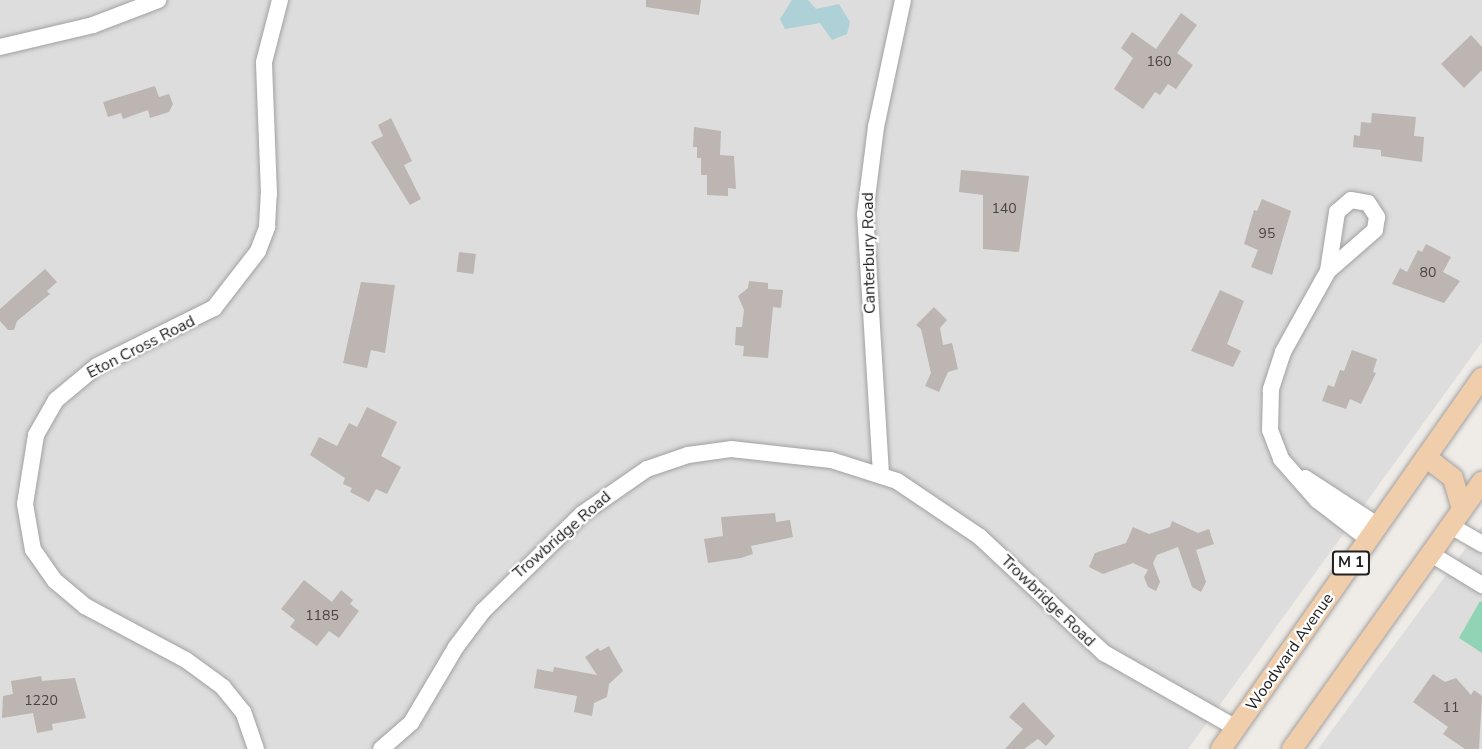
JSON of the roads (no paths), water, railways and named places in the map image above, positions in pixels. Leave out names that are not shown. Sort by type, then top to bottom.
[{"type":"main road","name":"Woodward Avenue","points":[[1221,749],[1482,378]]},
{"type":"main road","points":[[1426,457],[1453,478],[1457,518]]},
{"type":"main road","points":[[1294,748],[1482,482]]},
{"type":"street","points":[[0,47],[93,25],[158,0]]},
{"type":"street","name":"Eton Cross Road","points":[[256,745],[238,705],[211,676],[97,613],[55,581],[33,550],[26,504],[36,435],[56,400],[97,366],[214,308],[241,277],[262,243],[269,194],[264,62],[280,0]]},
{"type":"street","name":"Canterbury Road","points":[[881,474],[865,214],[874,138],[903,0]]},
{"type":"street","points":[[1328,271],[1289,338],[1271,390],[1271,438],[1291,470],[1373,532]]},
{"type":"street","name":"Trowbridge Road","points":[[381,749],[411,723],[456,647],[514,577],[582,514],[639,474],[680,457],[731,449],[810,456],[881,474],[935,504],[980,537],[1104,653],[1236,728]]},
{"type":"street","points":[[1457,518],[1482,544]]},
{"type":"street","points":[[1431,554],[1482,585]]},
{"type":"water","points":[[792,0],[808,0],[816,9],[839,4],[850,22],[847,34],[832,40],[820,23],[785,29],[780,19]]}]
